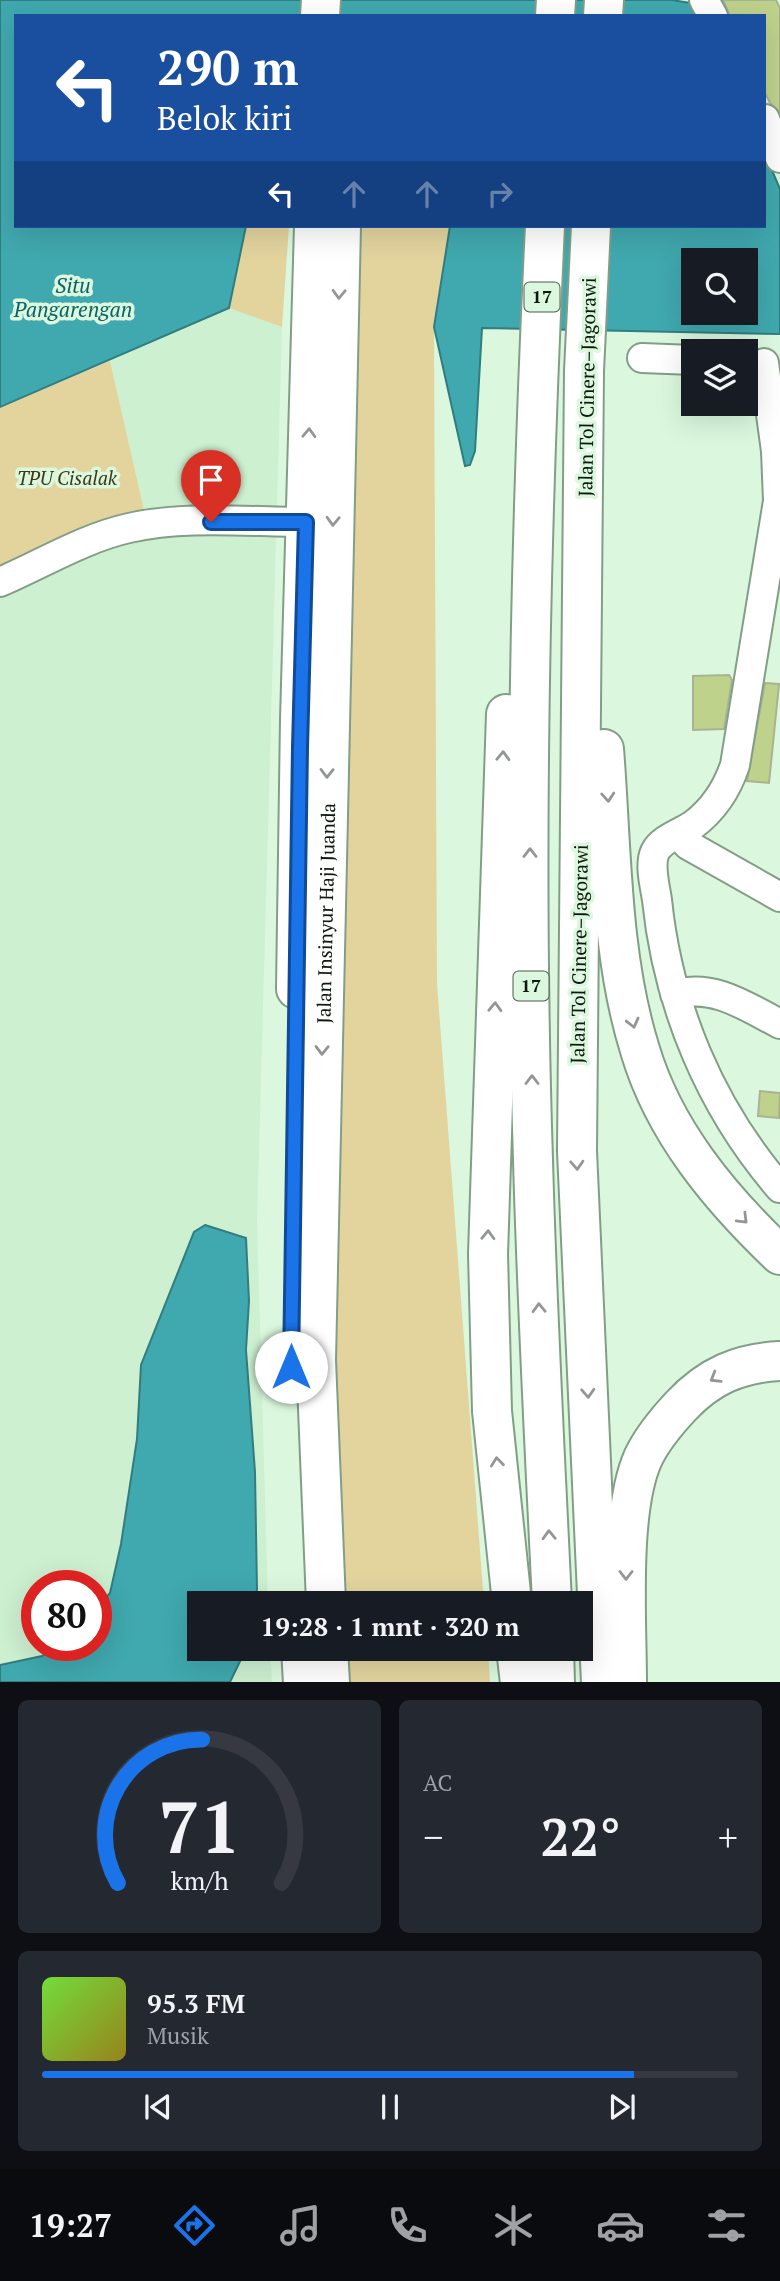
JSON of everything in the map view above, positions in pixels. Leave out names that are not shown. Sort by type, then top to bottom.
[{"type":"highway","name":"Jalan Insinyur Haji Juanda","points":[[314,228],[306,522],[314,718],[316,1360],[326,1591]]},
{"type":"highway","name":"Jalan Insinyur Haji Juanda","points":[[299,1591],[291,1346],[314,718],[341,228]]},
{"type":"highway","name":"17","points":[[545,228],[534,500],[529,765],[533,1159],[551,1591]]},
{"type":"highway","name":"Jalan Tol Cinere–Jagorawi","points":[[592,228],[584,371],[576,1151],[601,1682]]},
{"type":"highway","points":[[511,1591],[492,1411],[488,1254],[503,730],[534,500]]},
{"type":"highway","points":[[584,534],[616,914],[625,991],[640,1052],[668,1116],[702,1170],[736,1213],[780,1255]]},
{"type":"highway","points":[[627,1682],[626,1558],[642,1461],[670,1417],[711,1379],[732,1368],[756,1362],[780,1361]]},
{"type":"highway","points":[[302,1661],[303,1682]]},
{"type":"highway","points":[[329,1661],[330,1682]]},
{"type":"highway","points":[[518,1661],[520,1682]]},
{"type":"highway","points":[[554,1661],[555,1682]]},
{"type":"street","points":[[766,122],[780,158]]},
{"type":"street","points":[[642,358],[681,360]]},
{"type":"street","points":[[763,362],[776,451],[778,500],[740,744],[730,781],[722,794],[701,818],[659,846],[652,863],[659,920],[675,995],[696,1053],[728,1118],[780,1188]]},
{"type":"street","points":[[0,582],[104,535],[130,527],[169,523],[306,522]]},
{"type":"street","points":[[678,834],[688,845],[780,897]]},
{"type":"street","points":[[675,995],[695,989],[712,992],[780,1024]]},
{"type":"shaded area","points":[[229,308],[282,327],[257,1222],[268,1591],[187,1591],[187,1661],[271,1661],[272,1682],[0,1682],[0,590],[147,523],[110,361]]},
{"type":"green space","points":[[246,228],[289,228],[282,327],[229,308]]},
{"type":"green space","points":[[360,228],[450,228],[434,328],[437,983],[483,1591],[340,1591],[327,1308],[348,463]]},
{"type":"green space","name":"TPU Cisalak","points":[[110,361],[147,523],[0,590],[0,407]]},
{"type":"green space","points":[[344,1661],[489,1661],[490,1682],[345,1682]]},
{"type":"water","name":"Situ Pangarengan","points":[[0,0],[672,0],[690,3],[700,14],[14,14],[14,228],[246,228],[229,308],[0,407]]},
{"type":"water","points":[[766,156],[780,189],[780,334],[482,328],[475,451],[470,465],[465,466],[434,327],[450,228],[766,228]]},
{"type":"water","points":[[205,1225],[246,1238],[249,1301],[246,1350],[255,1472],[257,1590],[187,1591],[187,1661],[240,1661],[230,1682],[0,1682],[0,1665],[21,1660],[112,1661],[112,1584],[137,1439],[141,1365],[194,1232]]},
{"type":"building","points":[[723,0],[776,0],[780,8],[780,112],[766,95],[766,14],[729,14]]},
{"type":"building","points":[[729,675],[732,680],[724,729],[693,730],[693,676]]},
{"type":"building","points":[[765,683],[779,684],[769,783],[747,781]]},
{"type":"building","points":[[760,1091],[780,1093],[779,1118],[758,1116]]},
{"type":"route","points":[[211,522],[306,522],[291,1367]]}]
